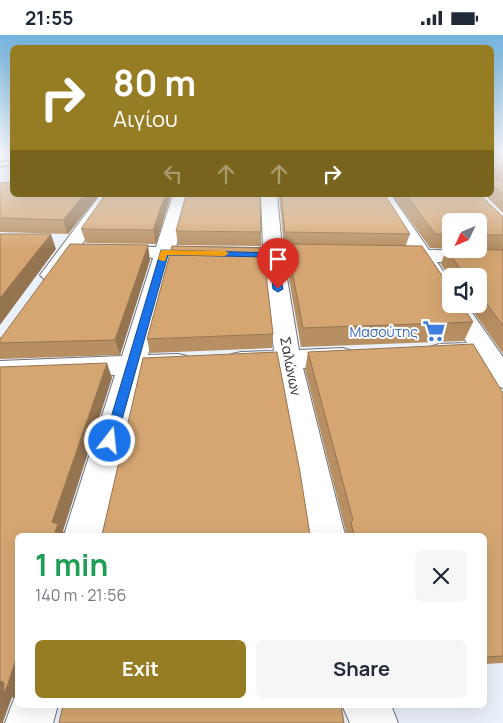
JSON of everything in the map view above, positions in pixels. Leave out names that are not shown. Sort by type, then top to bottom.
[{"type":"street","points":[[39,291],[76,248],[107,197]]},
{"type":"street","points":[[84,533],[179,197]]},
{"type":"street","name":"Σαλώνων","points":[[269,197],[273,254],[288,359],[326,533]]},
{"type":"street","points":[[384,197],[442,285]]},
{"type":"street","points":[[76,248],[164,252],[339,255]]},
{"type":"street","points":[[376,255],[503,257]]},
{"type":"street","points":[[461,313],[503,378]]},
{"type":"street","points":[[416,354],[485,351]]},
{"type":"street","points":[[0,371],[367,356]]},
{"type":"street","points":[[29,723],[33,708]]},
{"type":"street","points":[[367,708],[374,723]]},
{"type":"building","points":[[0,185],[10,185],[10,197],[82,197],[63,220],[0,218]]},
{"type":"building","points":[[494,185],[503,185],[503,194],[494,186]]},
{"type":"building","points":[[104,197],[164,197],[153,230],[81,229]]},
{"type":"building","points":[[185,197],[260,197],[261,232],[176,231]]},
{"type":"building","points":[[281,197],[386,197],[410,234],[285,232]]},
{"type":"building","points":[[407,197],[482,197],[503,217],[503,235],[488,235],[488,213],[442,213],[442,234],[435,234]]},
{"type":"building","points":[[0,234],[51,234],[0,298]]},
{"type":"building","points":[[70,244],[148,245],[115,340],[0,343],[0,338]]},
{"type":"building","points":[[287,244],[422,246],[442,276],[442,313],[467,313],[473,322],[303,328]]},
{"type":"building","points":[[172,246],[263,248],[273,334],[147,339]]},
{"type":"building","points":[[488,250],[503,250],[503,326],[487,304],[487,268],[459,267],[452,258],[487,258]]},
{"type":"building","points":[[473,344],[503,393],[503,656],[487,657],[487,533],[354,533],[351,522],[353,520],[308,352]]},
{"type":"building","points":[[277,352],[310,533],[102,533],[143,358]]},
{"type":"building","points":[[107,363],[52,522],[58,524],[55,533],[15,533],[15,662],[3,695],[4,683],[0,682],[0,367]]},
{"type":"building","points":[[62,708],[342,708],[344,723],[59,723]]},
{"type":"slow traffic","points":[[162,259],[164,252],[225,253]]},
{"type":"place","name":"Μασούτης","points":[[434,331]]},
{"type":"route","points":[[110,441],[164,252],[273,254],[278,289]]}]
